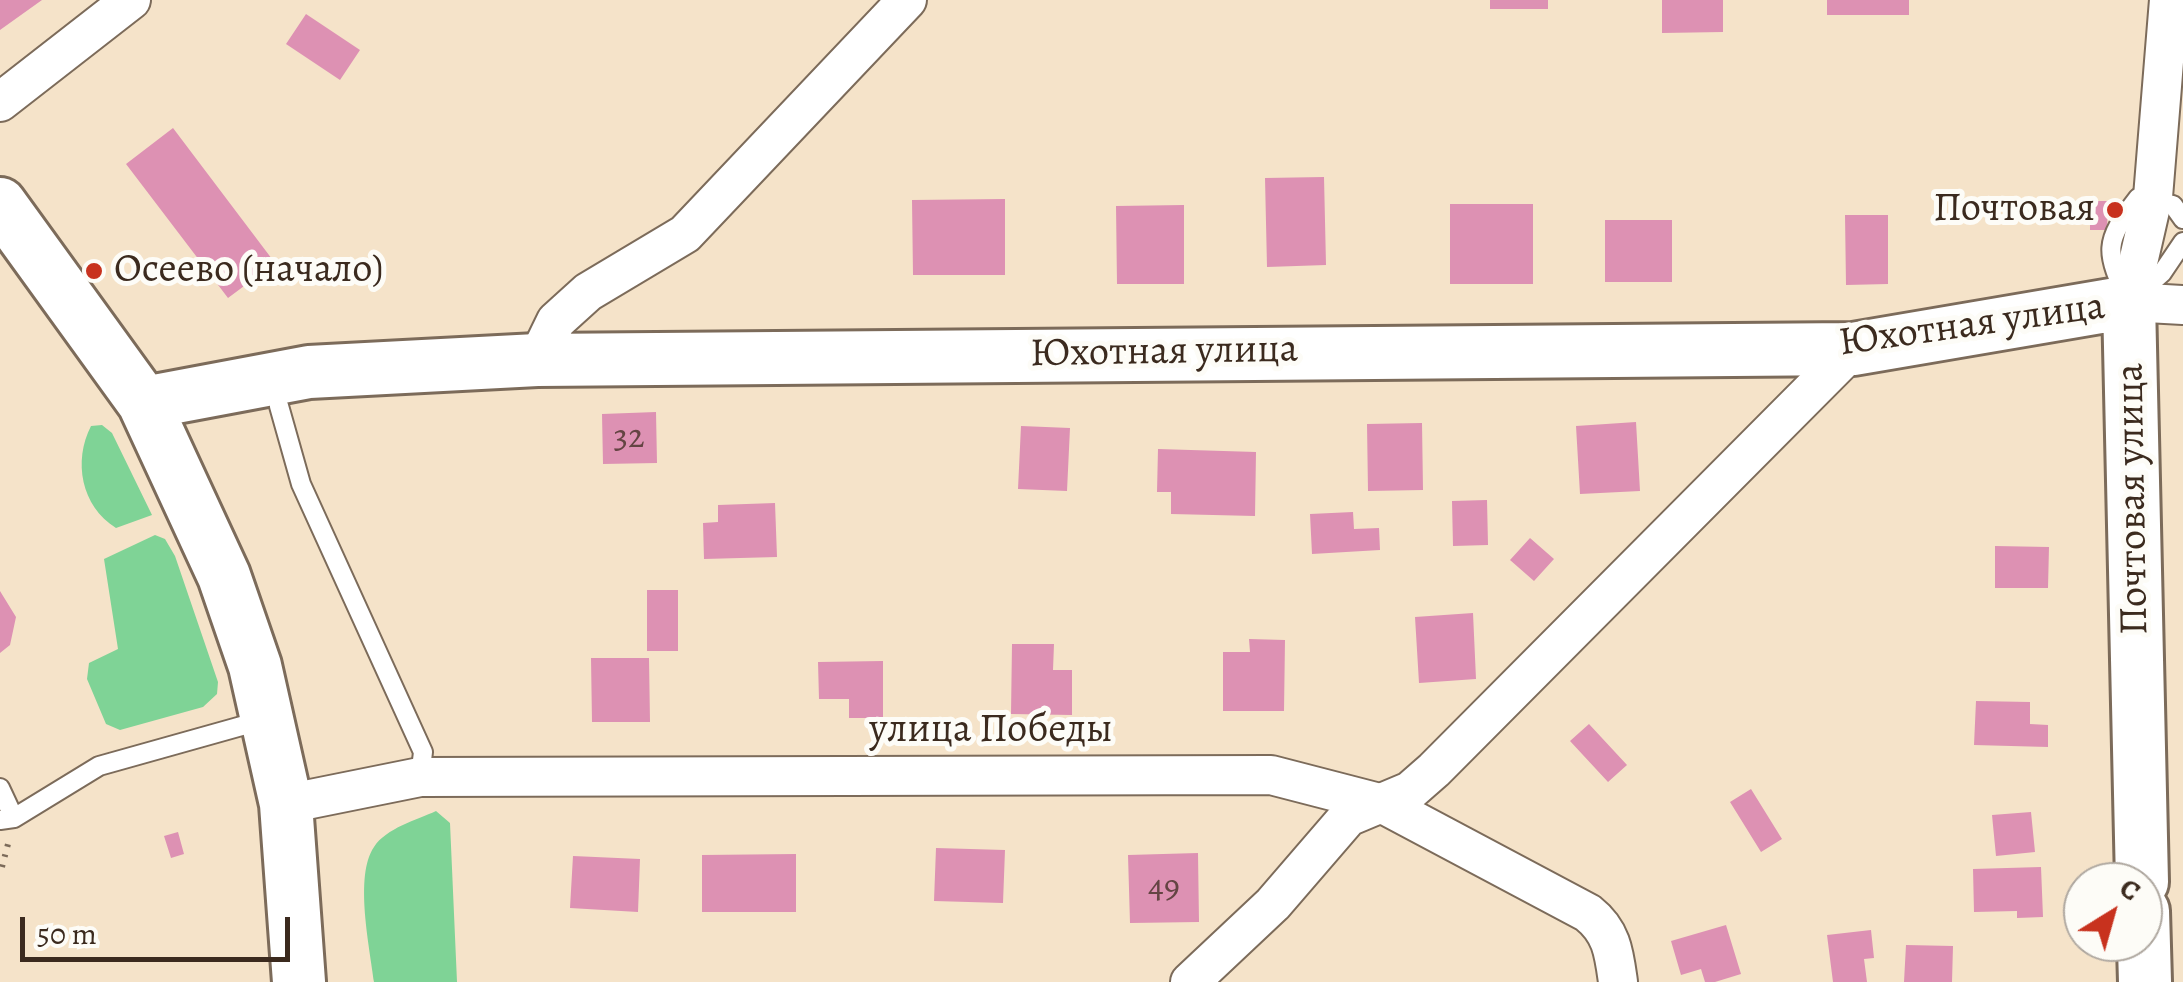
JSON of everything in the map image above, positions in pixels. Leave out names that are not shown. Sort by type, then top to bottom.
[{"type":"street","points":[[0,102],[131,0]]},
{"type":"street","points":[[536,360],[556,321],[588,292],[685,234],[908,0]]},
{"type":"street","name":"Почтовая улица","points":[[2142,862],[2129,302],[2168,208],[2169,0]]},
{"type":"street","points":[[0,204],[144,403],[224,576],[269,719],[286,804],[299,982]]},
{"type":"street","name":"Юхотная улица","points":[[144,403],[309,372],[536,360],[1853,348],[2129,302],[2183,305]]},
{"type":"street","points":[[1190,982],[1273,904],[1330,834],[1348,818],[1410,790],[1434,770],[1853,348]]},
{"type":"street","name":"улица Победы","points":[[286,804],[420,778],[1271,776],[1383,804],[1588,913],[1604,926],[1613,948],[1618,982]]},
{"type":"lane","points":[[2129,302],[2162,273],[2183,242]]},
{"type":"lane","points":[[279,406],[301,484],[423,752],[420,778]]},
{"type":"lane","points":[[0,788],[7,819],[99,766],[269,719]]},
{"type":"green space","points":[[102,425],[112,433],[152,515],[116,528],[95,508],[82,468],[91,426]]},
{"type":"green space","points":[[155,535],[165,539],[175,556],[218,682],[217,694],[203,707],[120,730],[106,724],[87,679],[89,663],[118,649],[104,559]]},
{"type":"green space","points":[[436,811],[450,823],[457,982],[374,982],[364,893],[368,860],[379,840]]},
{"type":"building","points":[[0,0],[42,0],[0,30]]},
{"type":"building","points":[[1490,0],[1548,0],[1548,9],[1490,9]]},
{"type":"building","points":[[1662,0],[1723,0],[1723,32],[1662,33]]},
{"type":"building","points":[[1827,0],[1909,0],[1909,15],[1827,15]]},
{"type":"building","points":[[306,14],[360,50],[340,80],[286,44]]},
{"type":"building","points":[[173,128],[275,263],[228,298],[126,164]]},
{"type":"building","points":[[1324,177],[1326,265],[1267,267],[1265,178]]},
{"type":"building","points":[[1005,199],[1005,275],[913,275],[912,200]]},
{"type":"building","points":[[2090,201],[2108,201],[2107,230],[2090,230]]},
{"type":"building","points":[[1450,204],[1533,204],[1533,284],[1450,284]]},
{"type":"building","points":[[1184,205],[1184,284],[1117,284],[1116,206]]},
{"type":"building","points":[[1845,215],[1888,215],[1888,284],[1846,285]]},
{"type":"building","points":[[1605,220],[1672,220],[1672,282],[1605,282]]},
{"type":"building","points":[[656,412],[657,463],[603,464],[602,414]]},
{"type":"building","points":[[1636,422],[1640,491],[1580,494],[1576,426]]},
{"type":"building","points":[[1422,423],[1423,490],[1368,491],[1367,424]]},
{"type":"building","points":[[1021,426],[1070,428],[1067,491],[1018,489]]},
{"type":"building","points":[[1158,449],[1256,452],[1255,516],[1171,514],[1171,492],[1157,492]]},
{"type":"building","points":[[1487,500],[1488,545],[1453,546],[1452,501]]},
{"type":"building","points":[[775,503],[777,557],[704,559],[703,523],[718,522],[718,505]]},
{"type":"building","points":[[1353,512],[1354,529],[1379,528],[1380,550],[1312,554],[1310,514]]},
{"type":"building","points":[[1530,538],[1554,559],[1534,581],[1510,560]]},
{"type":"building","points":[[1995,546],[2049,547],[2048,588],[1995,588]]},
{"type":"building","points":[[647,590],[678,590],[678,651],[647,651]]},
{"type":"building","points":[[0,591],[16,617],[10,645],[0,653]]},
{"type":"building","points":[[1473,613],[1476,679],[1419,683],[1415,617]]},
{"type":"building","points":[[1249,639],[1285,640],[1284,711],[1223,711],[1223,652],[1250,652]]},
{"type":"building","points":[[1012,644],[1054,644],[1053,670],[1072,670],[1072,715],[1011,714]]},
{"type":"building","points":[[591,658],[649,658],[650,722],[592,722]]},
{"type":"building","points":[[883,661],[883,718],[849,718],[849,699],[819,699],[818,662]]},
{"type":"building","points":[[1976,701],[2030,702],[2030,724],[2048,725],[2048,747],[1974,745]]},
{"type":"building","points":[[1589,724],[1627,765],[1608,782],[1570,741]]},
{"type":"building","points":[[1751,789],[1782,839],[1761,852],[1730,802]]},
{"type":"building","points":[[2031,812],[2035,852],[1996,856],[1992,815]]},
{"type":"building","points":[[178,832],[184,854],[171,858],[164,836]]},
{"type":"building","points":[[936,848],[1005,850],[1003,903],[934,901]]},
{"type":"building","points":[[1198,853],[1199,922],[1130,923],[1128,855]]},
{"type":"building","points":[[796,854],[796,912],[702,912],[702,855]]},
{"type":"building","points":[[573,856],[640,859],[638,912],[570,908]]},
{"type":"building","points":[[2041,867],[2043,917],[2017,918],[2017,911],[1974,912],[1973,869]]},
{"type":"building","points":[[1726,925],[1741,974],[1715,982],[1705,982],[1701,969],[1681,975],[1671,941]]},
{"type":"building","points":[[1871,930],[1874,958],[1864,959],[1867,982],[1833,982],[1827,935]]},
{"type":"building","points":[[1906,945],[1953,946],[1952,982],[1904,982]]},
{"type":"place","name":"Почтовая","points":[[2115,210]]},
{"type":"place","name":"Осеево (начало)","points":[[94,271]]}]
